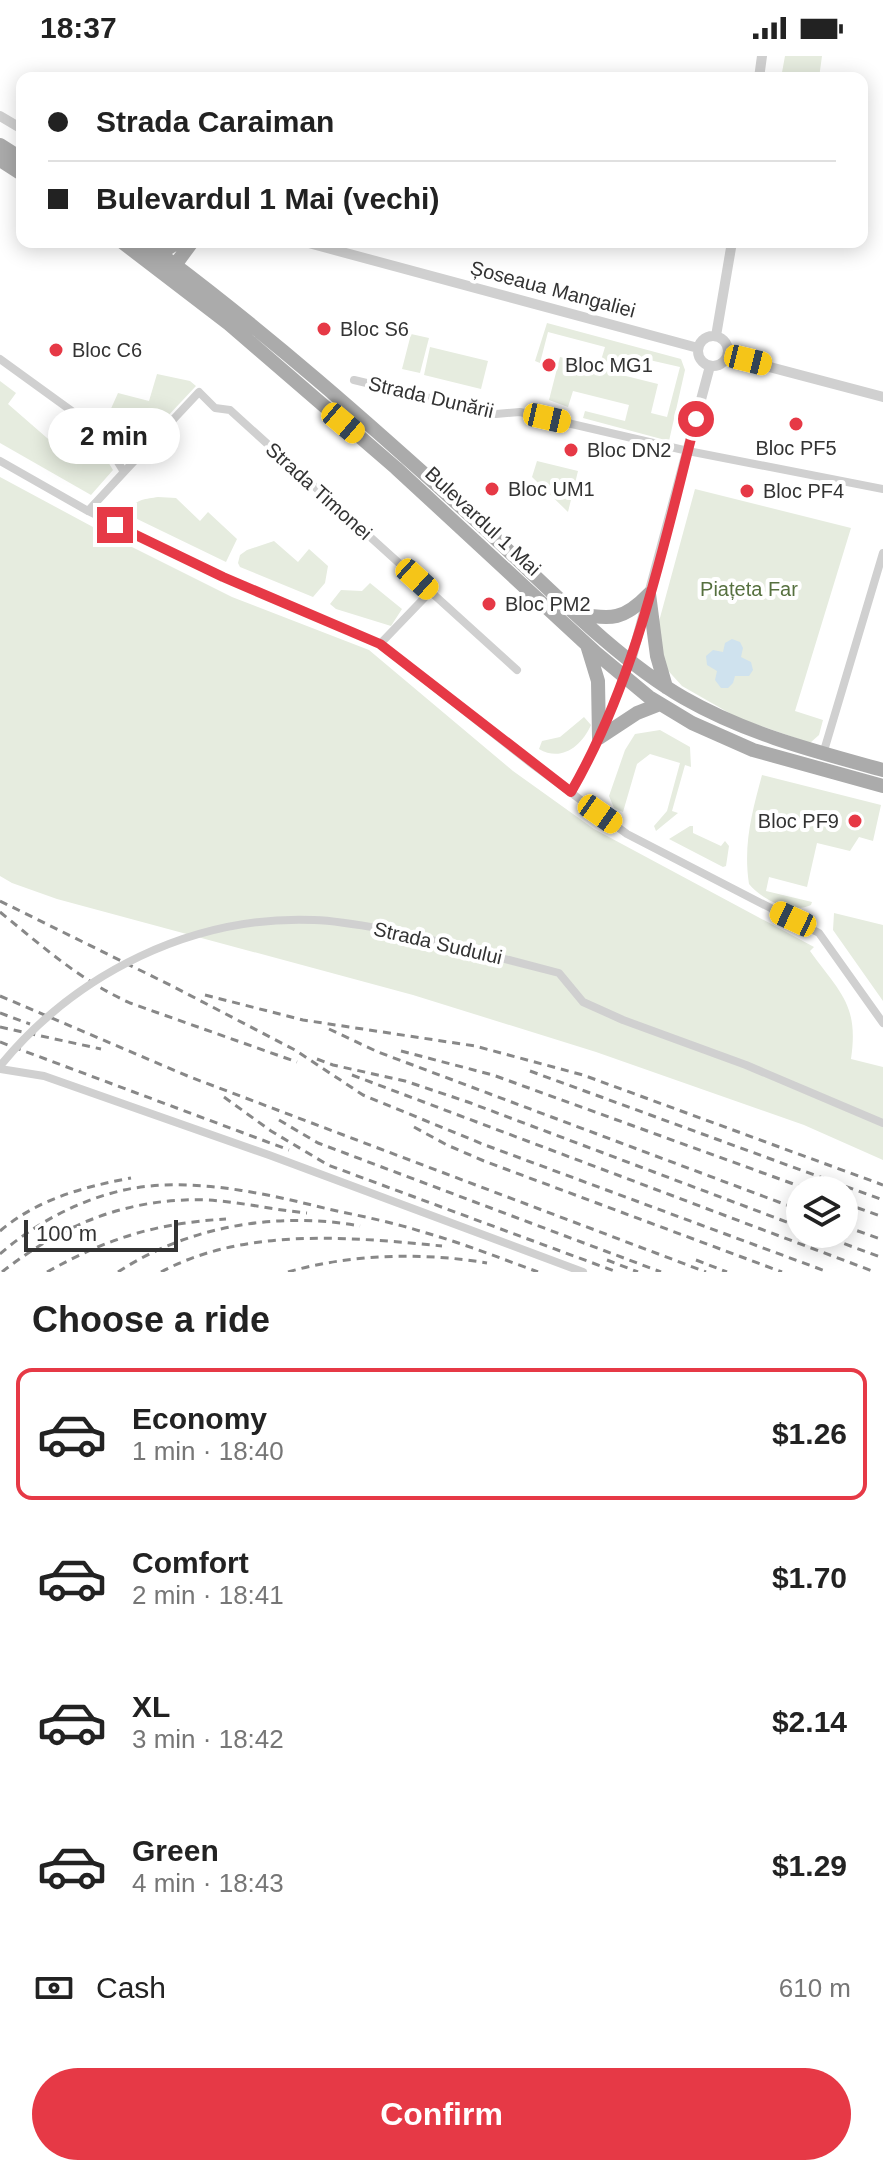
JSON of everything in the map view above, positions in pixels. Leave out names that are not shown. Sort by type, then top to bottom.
[{"type":"main road","points":[[132,248],[171,270]]},
{"type":"main road","points":[[152,248],[171,270]]},
{"type":"main road","points":[[171,270],[188,248]]},
{"type":"main road","name":"Bulevardul 1 Mai","points":[[171,270],[349,408],[631,661],[666,687],[740,726],[883,770]]},
{"type":"main road","name":"Bulevardul 1 Mai","points":[[171,270],[396,468],[586,643],[660,704],[692,723],[753,750],[883,786]]},
{"type":"main road","points":[[576,612],[604,617],[620,616],[630,612],[649,594]]},
{"type":"main road","points":[[649,594],[654,641],[666,687]]},
{"type":"main road","points":[[586,643],[601,702],[599,738]]},
{"type":"main road","points":[[599,738],[637,713],[660,704]]},
{"type":"street","name":"Șoseaua Mangaliei","points":[[327,248],[698,348]]},
{"type":"street","points":[[716,336],[731,248]]},
{"type":"street","points":[[716,336],[726,343],[728,356],[720,365],[710,366],[701,361],[698,348],[704,339],[716,336]]},
{"type":"street","points":[[728,356],[883,397]]},
{"type":"street","points":[[0,359],[98,430],[124,472]]},
{"type":"street","points":[[571,792],[599,738],[631,661],[710,366]]},
{"type":"street","name":"Strada Dunării","points":[[354,380],[496,414],[520,412],[688,451],[883,489]]},
{"type":"street","name":"Strada Timonei","points":[[88,511],[199,392],[215,408],[230,410],[517,670]]},
{"type":"street","points":[[0,461],[88,511],[223,577],[380,644],[627,834],[819,933],[883,1023]]},
{"type":"street","points":[[823,754],[883,553]]},
{"type":"street","points":[[380,644],[431,591]]},
{"type":"street","name":"Strada Sudului","points":[[0,1068],[19,1043],[68,999],[122,964],[160,947],[218,930],[276,920],[316,920],[405,933],[559,973],[583,1002],[746,1065],[883,1123]]},
{"type":"street","points":[[0,1068],[59,1081],[583,1272]]},
{"type":"green space","points":[[785,56],[822,56],[820,72],[782,72]]},
{"type":"green space","points":[[547,323],[681,359],[685,370],[669,441],[583,418],[585,411],[625,421],[629,405],[573,391],[568,407],[549,400],[560,357],[599,367],[605,347],[548,332],[540,363],[535,361]],"holes":[[[623,354],[680,367],[667,417],[651,413],[658,384],[618,374]]]},
{"type":"green space","points":[[411,334],[429,338],[420,373],[402,369]]},
{"type":"green space","points":[[430,347],[488,361],[481,389],[424,375]]},
{"type":"green space","points":[[157,374],[190,381],[196,386],[166,418],[157,411],[125,428],[105,422],[118,393],[149,401]]},
{"type":"green space","points":[[0,381],[16,393],[8,404],[70,458],[91,434],[113,470],[91,495],[0,443]]},
{"type":"green space","points":[[537,461],[578,471],[568,512],[532,477]]},
{"type":"green space","points":[[0,477],[232,597],[369,650],[513,771],[594,829],[814,947],[810,951],[838,989],[849,1012],[853,1040],[851,1059],[883,1067],[883,1160],[804,1125],[596,1052],[413,995],[57,899],[0,876]]},
{"type":"green space","name":"Piațeta Far","points":[[695,489],[851,528],[795,711],[823,720],[819,735],[810,743],[738,718],[682,686],[663,665],[658,625]]},
{"type":"green space","points":[[158,497],[176,498],[200,521],[208,512],[237,539],[226,562],[133,517],[130,511],[135,504]]},
{"type":"green space","points":[[274,541],[298,562],[309,549],[328,566],[325,583],[313,597],[240,567],[240,555]]},
{"type":"green space","points":[[370,583],[402,609],[391,626],[336,609],[330,604],[341,590],[362,591]]},
{"type":"green space","points":[[584,717],[591,725],[576,746],[555,754],[539,749],[542,741],[560,737]]},
{"type":"green space","points":[[660,730],[690,747],[691,767],[685,765],[672,811],[678,813],[656,831],[654,826],[667,811],[680,763],[650,754],[637,764],[623,812],[614,808],[609,796],[625,750],[635,734]]},
{"type":"green space","points":[[762,775],[881,805],[873,841],[859,837],[850,851],[817,843],[807,887],[769,877],[766,891],[812,902],[811,905],[786,907],[762,895],[749,884],[748,842]]},
{"type":"green space","points":[[693,826],[693,833],[721,846],[725,841],[729,846],[726,866],[669,839]]},
{"type":"green space","points":[[834,913],[883,925],[883,1001],[833,930]]},
{"type":"water","points":[[732,639],[740,642],[743,648],[741,657],[751,662],[753,670],[749,676],[735,676],[728,688],[721,688],[715,680],[717,671],[707,665],[706,656],[713,650],[723,652],[725,643]]},
{"type":"railway","points":[[0,901],[295,1050],[363,1095],[485,1145],[828,1272]]},
{"type":"railway","points":[[0,912],[62,962],[112,994],[297,1062]]},
{"type":"railway","points":[[205,995],[303,1020],[475,1046],[583,1075],[883,1185]]},
{"type":"railway","points":[[0,996],[190,1077],[706,1272]]},
{"type":"railway","points":[[0,1013],[30,1024]]},
{"type":"railway","points":[[0,1027],[101,1049]]},
{"type":"railway","points":[[329,1029],[378,1052],[786,1205]]},
{"type":"railway","points":[[0,1042],[289,1150]]},
{"type":"railway","points":[[401,1051],[493,1075],[786,1181]]},
{"type":"railway","points":[[317,1059],[405,1081],[468,1102],[786,1222]]},
{"type":"railway","points":[[530,1071],[883,1200]]},
{"type":"railway","points":[[352,1075],[875,1272]]},
{"type":"railway","points":[[224,1097],[271,1131],[328,1165],[617,1272]]},
{"type":"railway","points":[[279,1120],[318,1143],[661,1272]]},
{"type":"railway","points":[[414,1127],[484,1161],[782,1272]]},
{"type":"railway","points":[[0,1231],[30,1210],[62,1196],[131,1178]]},
{"type":"railway","points":[[0,1254],[42,1223],[90,1200],[124,1190],[174,1185],[226,1188],[278,1197],[400,1225],[538,1272]]},
{"type":"railway","points":[[2,1272],[73,1227],[151,1203],[208,1200],[307,1213]]},
{"type":"railway","points":[[858,1208],[883,1217]]},
{"type":"railway","points":[[47,1272],[91,1250],[134,1234],[178,1224],[226,1219]]},
{"type":"railway","points":[[118,1272],[174,1243],[234,1226],[297,1220],[360,1226]]},
{"type":"railway","points":[[858,1231],[883,1240]]},
{"type":"railway","points":[[161,1272],[193,1258],[263,1242],[335,1238],[442,1246]]},
{"type":"railway","points":[[856,1248],[883,1258]]},
{"type":"railway","points":[[288,1272],[361,1258],[438,1257],[487,1263]]},
{"type":"railway","points":[[607,1260],[638,1272]]},
{"type":"railway","points":[[696,1260],[727,1272]]},
{"type":"place","name":"Bloc S6","points":[[324,329]]},
{"type":"place","name":"Bloc C6","points":[[56,350]]},
{"type":"place","name":"Bloc MG1","points":[[549,365]]},
{"type":"place","name":"Bloc PF5","points":[[796,424]]},
{"type":"place","name":"Bloc DN2","points":[[571,450]]},
{"type":"place","name":"Bloc UM1","points":[[492,489]]},
{"type":"place","name":"Bloc PF4","points":[[747,491]]},
{"type":"place","name":"Bloc PM2","points":[[489,604]]},
{"type":"place","name":"Bloc PF9","points":[[855,821]]},
{"type":"route","points":[[115,525],[223,577],[380,644],[571,792],[599,738],[631,661],[696,419]]}]
